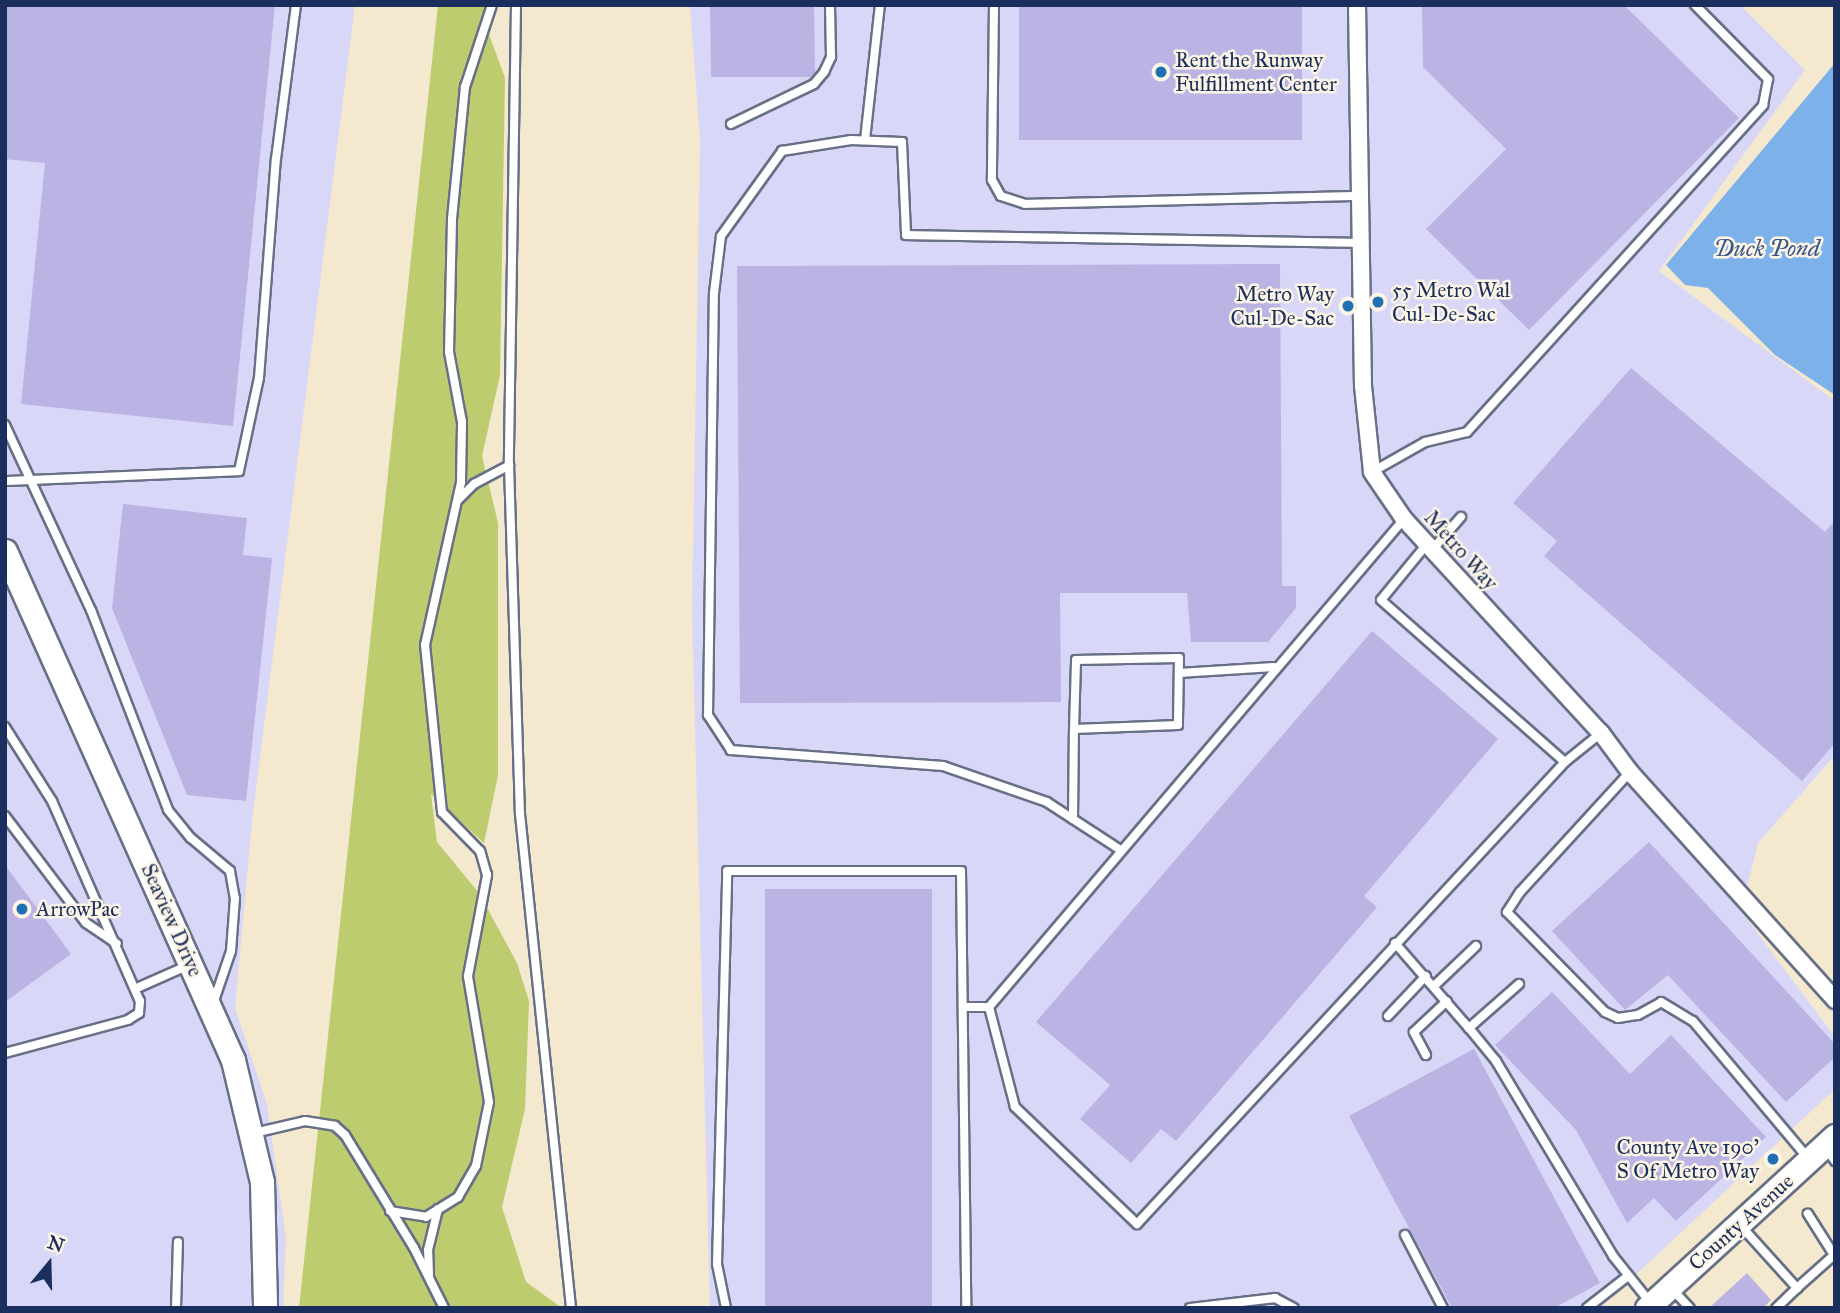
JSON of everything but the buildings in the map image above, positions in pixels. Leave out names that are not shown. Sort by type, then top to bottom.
[{"type":"main road","name":"Seaview Drive","points":[[5,551],[212,1007],[254,1133],[265,1207],[265,1308]]},
{"type":"main road","name":"County Avenue","points":[[1649,1306],[1739,1223],[1826,1151]]},
{"type":"street","name":"Metro Way","points":[[1357,5],[1363,386],[1372,472],[1404,519],[1601,733],[1630,772],[1835,1000]]},
{"type":"lane","points":[[5,481],[239,471],[259,378],[276,159],[296,5]]},
{"type":"lane","points":[[390,1211],[426,1217],[458,1197],[477,1166],[489,1102],[468,976],[487,875],[480,851],[442,812],[425,645],[456,502],[462,422],[449,352],[452,219],[465,87],[492,5]]},
{"type":"lane","points":[[516,5],[509,465],[520,814],[571,1308]]},
{"type":"lane","points":[[732,124],[814,84],[824,72],[831,57],[830,5]]},
{"type":"lane","points":[[865,140],[880,5]]},
{"type":"lane","points":[[994,5],[992,180],[1000,195],[1025,204],[1360,196]]},
{"type":"lane","points":[[1372,472],[1425,442],[1467,432],[1763,105],[1768,79],[1695,5]]},
{"type":"lane","points":[[1118,849],[1047,802],[943,766],[730,750],[708,715],[714,293],[721,236],[782,151],[865,140],[902,142],[906,235],[1361,243]]},
{"type":"lane","points":[[5,425],[34,480],[91,610],[167,810],[191,838],[230,871],[235,898],[232,951],[212,1007]]},
{"type":"lane","points":[[456,502],[474,484],[509,465]]},
{"type":"lane","points":[[1461,517],[1381,600],[1565,762]]},
{"type":"lane","points":[[989,1007],[1118,849],[1404,519]]},
{"type":"lane","points":[[1073,819],[1074,729],[1076,660],[1179,658],[1178,725],[1074,729]]},
{"type":"lane","points":[[1179,673],[1274,667]]},
{"type":"lane","points":[[5,727],[52,802],[137,988],[139,1013],[128,1020],[5,1053]]},
{"type":"lane","points":[[989,1007],[1015,1107],[1138,1224],[1565,762],[1601,733]]},
{"type":"lane","points":[[1630,772],[1520,892],[1507,912],[1605,1012],[1618,1018],[1638,1015],[1661,1002],[1693,1020],[1826,1151]]},
{"type":"lane","points":[[5,816],[86,923],[117,944]]},
{"type":"lane","points":[[726,1308],[717,1264],[727,871],[961,871],[966,1308]]},
{"type":"lane","points":[[1395,943],[1496,1061],[1649,1306]]},
{"type":"lane","points":[[1434,986],[1476,946]]},
{"type":"lane","points":[[137,988],[191,964]]},
{"type":"lane","points":[[1388,1016],[1426,976]]},
{"type":"lane","points":[[1469,1028],[1519,984]]},
{"type":"lane","points":[[1426,1055],[1415,1032],[1447,1001]]},
{"type":"lane","points":[[963,1007],[989,1007]]},
{"type":"lane","points":[[254,1133],[305,1121],[335,1126],[357,1151],[444,1308]]},
{"type":"lane","points":[[429,1278],[428,1250],[439,1209]]},
{"type":"lane","points":[[1776,1308],[1834,1255],[1808,1214]]},
{"type":"lane","points":[[1739,1223],[1797,1288]]},
{"type":"lane","points":[[1405,1235],[1443,1308]]},
{"type":"lane","points":[[176,1308],[178,1242]]},
{"type":"lane","points":[[1587,1308],[1629,1276]]},
{"type":"lane","points":[[1670,1287],[1690,1308]]},
{"type":"lane","points":[[1190,1308],[1275,1298],[1294,1308]]},
{"type":"shaded area","points":[[5,5],[355,5],[252,821],[235,1008],[267,1104],[286,1238],[283,1308],[5,1308]]},
{"type":"shaded area","points":[[690,5],[1740,5],[1805,70],[1659,271],[1835,401],[1835,755],[1758,843],[1741,911],[1835,1037],[1835,1089],[1600,1308],[710,1308],[692,612],[700,141]]},
{"type":"green space","points":[[438,5],[489,5],[486,26],[505,78],[500,375],[482,456],[498,523],[498,775],[484,843],[431,794],[437,842],[479,893],[517,963],[529,1001],[525,1109],[502,1207],[526,1282],[562,1308],[299,1308]]},
{"type":"water","name":"Duck Pond","points":[[1835,63],[1835,395],[1775,355],[1708,288],[1685,285],[1666,265]]},
{"type":"place","name":"Rent the Runway Fulfillment Center","points":[[1161,72]]},
{"type":"place","name":"55 Metro Wal Cul-De-Sac","points":[[1378,302]]},
{"type":"place","name":"Metro Way Cul-De-Sac","points":[[1348,306]]},
{"type":"place","name":"ArrowPac","points":[[22,909]]},
{"type":"place","name":"County Ave 190' S Of Metro Way","points":[[1773,1159]]}]
